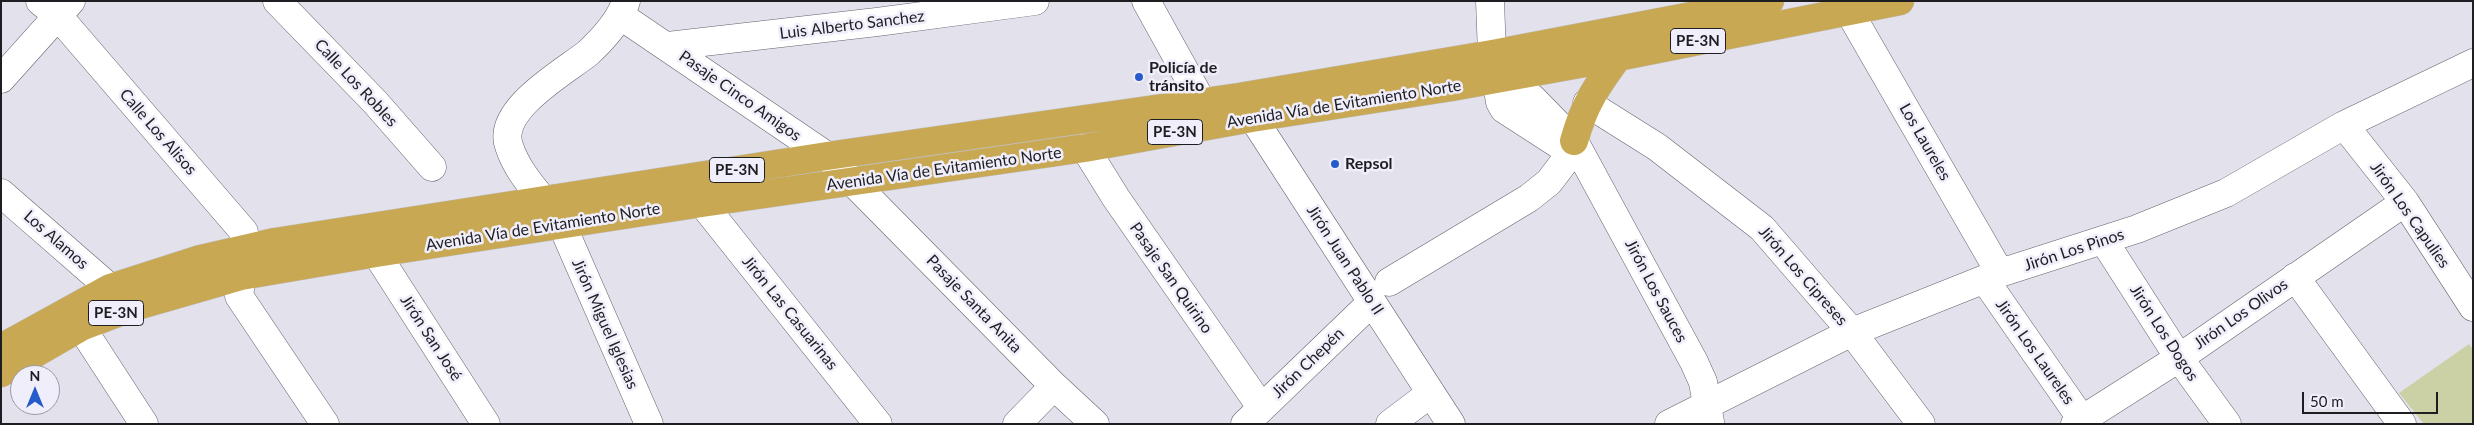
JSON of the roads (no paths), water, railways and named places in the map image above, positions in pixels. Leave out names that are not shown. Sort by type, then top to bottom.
[{"type":"highway","name":"Avenida Vía de Evitamiento Norte","points":[[1493,66],[1618,57],[1746,19],[1770,1]]},
{"type":"highway","name":"Avenida Vía de Evitamiento Norte","points":[[1,373],[81,327],[133,307],[241,276],[376,253],[702,203],[1085,148],[1246,107],[1452,87],[1493,66],[1746,19],[1900,1]]},
{"type":"highway","points":[[1578,152],[1587,103],[1592,92],[1618,57]]},
{"type":"highway","name":"Avenida Vía de Evitamiento Norte","points":[[1,348],[110,288],[197,260],[246,248],[827,156],[1202,102],[1246,107]]},
{"type":"street","name":"Luis Alberto Sanchez","points":[[668,46],[877,12],[1034,1]]},
{"type":"street","points":[[1146,1],[1202,102]]},
{"type":"street","name":"Jirón Los Sauces","points":[[1490,1],[1493,66],[1500,102],[1504,109],[1578,152],[1694,362],[1703,382],[1709,414]]},
{"type":"street","name":"Calle Los Robles","points":[[288,5],[432,167]]},
{"type":"street","points":[[1,79],[56,6]]},
{"type":"street","name":"Calle Los Alisos","points":[[56,6],[241,228],[246,237],[246,248],[239,296],[325,424]]},
{"type":"street","name":"Los Laureles","points":[[1846,6],[1992,276]]},
{"type":"street","name":"Pasaje Cinco Amigos","points":[[623,9],[668,46],[827,156],[855,182]]},
{"type":"street","name":"Jirón Miguel Iglesias","points":[[623,9],[589,52],[532,96],[515,113],[508,125],[508,144],[517,166],[546,200],[562,225],[645,422]]},
{"type":"street","name":"Jirón Los Pinos","points":[[1669,424],[1709,414],[1852,332],[1992,276],[2104,240],[2226,193],[2344,125],[2471,67]]},
{"type":"street","name":"Jirón Los Cipreses","points":[[1587,103],[1657,147],[1762,228],[1852,332],[1920,424]]},
{"type":"street","name":"Jirón Juan Pablo II","points":[[1246,107],[1380,292],[1431,393],[1451,424]]},
{"type":"street","name":"Jirón Los Capulies","points":[[2344,125],[2405,202],[2473,307]]},
{"type":"street","name":"Pasaje San Quirino","points":[[1085,148],[1253,415]]},
{"type":"street","name":"Jirón Chepén","points":[[1253,415],[1380,292],[1528,198],[1549,182],[1578,152]]},
{"type":"street","name":"Pasaje Santa Anita","points":[[855,182],[1054,386],[1095,424]]},
{"type":"street","name":"Los Alamos","points":[[1,193],[110,288]]},
{"type":"street","name":"Jirón Los Olivos","points":[[2080,422],[2179,358],[2405,202]]},
{"type":"street","name":"Jirón Las Casuarinas","points":[[702,203],[878,424]]},
{"type":"street","name":"Jirón Los Dogos","points":[[2104,240],[2179,358],[2227,424]]},
{"type":"street","name":"Jirón San José","points":[[376,253],[486,424]]},
{"type":"street","name":"Jirón Los Laureles","points":[[1992,276],[2080,422]]},
{"type":"street","points":[[2295,277],[2402,424]]},
{"type":"street","points":[[81,327],[144,424]]},
{"type":"street","points":[[1017,424],[1054,386]]},
{"type":"street","points":[[1390,424],[1431,393]]},
{"type":"place","name":"Policía de tránsito","points":[[1139,77]]},
{"type":"place","name":"Repsol","points":[[1335,164]]}]
